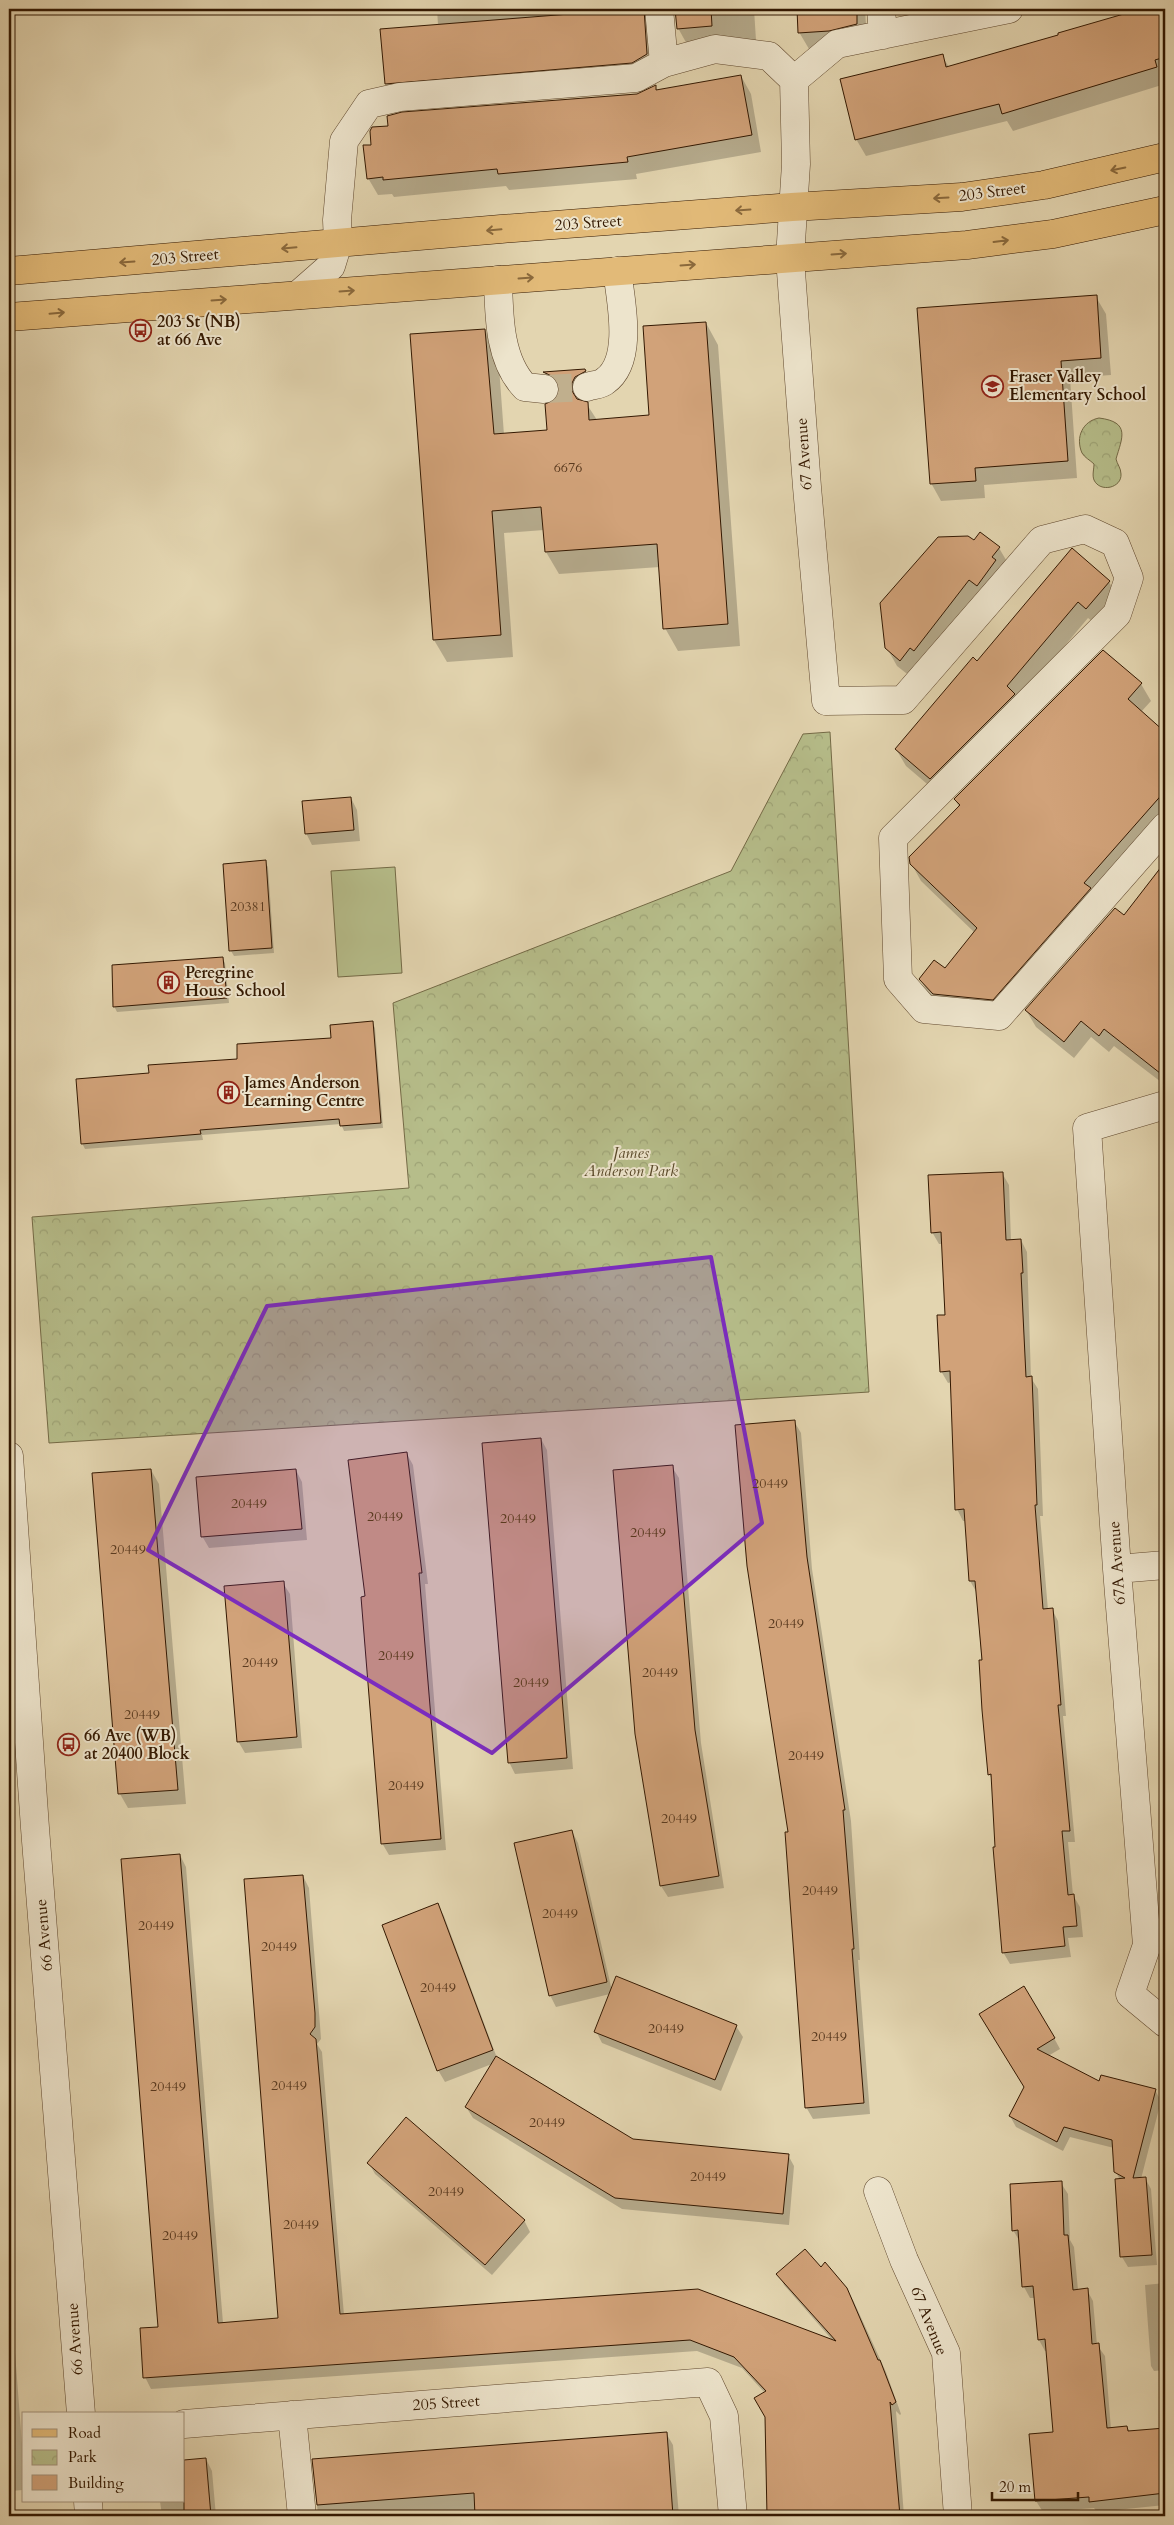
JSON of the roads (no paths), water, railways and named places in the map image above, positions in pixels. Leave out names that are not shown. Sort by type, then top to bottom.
[{"type":"main road","name":"203 Street","points":[[9,271],[792,207],[962,197],[1044,185],[1165,157]]},
{"type":"main road","points":[[9,317],[967,245],[1044,235],[1165,210]]},
{"type":"street","points":[[659,9],[664,63]]},
{"type":"street","points":[[298,295],[332,266],[338,243],[337,220],[344,141],[369,104],[400,97],[636,78],[664,63],[715,49],[769,56],[794,80],[837,44],[882,22],[1009,9]]},
{"type":"street","name":"67 Avenue","points":[[794,80],[796,164],[790,258],[807,487],[826,701],[903,700],[1042,540],[1085,529],[1115,543],[1129,578],[1117,614],[893,838],[898,979],[924,1009],[999,1016],[1165,827]]},
{"type":"street","points":[[587,387],[604,382],[617,370],[623,352],[617,271]]},
{"type":"street","points":[[498,280],[502,339],[515,376],[525,387],[544,389]]},
{"type":"street","name":"67A Avenue","points":[[1165,1105],[1086,1128],[1117,1569],[1156,1944],[1130,1994],[1165,2023]]},
{"type":"street","name":"66 Avenue","points":[[9,1456],[35,1828],[81,2412]]},
{"type":"street","points":[[1117,1569],[1165,1565]]},
{"type":"street","name":"67 Avenue","points":[[878,2191],[904,2260],[946,2353],[958,2516]]},
{"type":"street","name":"205 Street","points":[[185,2424],[708,2382],[724,2416],[733,2516]]},
{"type":"street","points":[[292,2415],[302,2516]]},
{"type":"street","points":[[88,2502],[89,2516]]},
{"type":"tunnel","points":[[544,389],[587,387]]},
{"type":"place","name":"203 St (NB) at 66 Ave","points":[[141,331]]},
{"type":"place","name":"Fraser Valley Elementary School","points":[[993,386]]},
{"type":"place","name":"Peregrine House School","points":[[169,982]]},
{"type":"place","name":"James Anderson Learning Centre","points":[[228,1092]]},
{"type":"place","name":"66 Ave (WB) at 20400 Block","points":[[68,1745]]},
{"type":"park label","name":"James Anderson Park","points":[[631,1162]]}]
